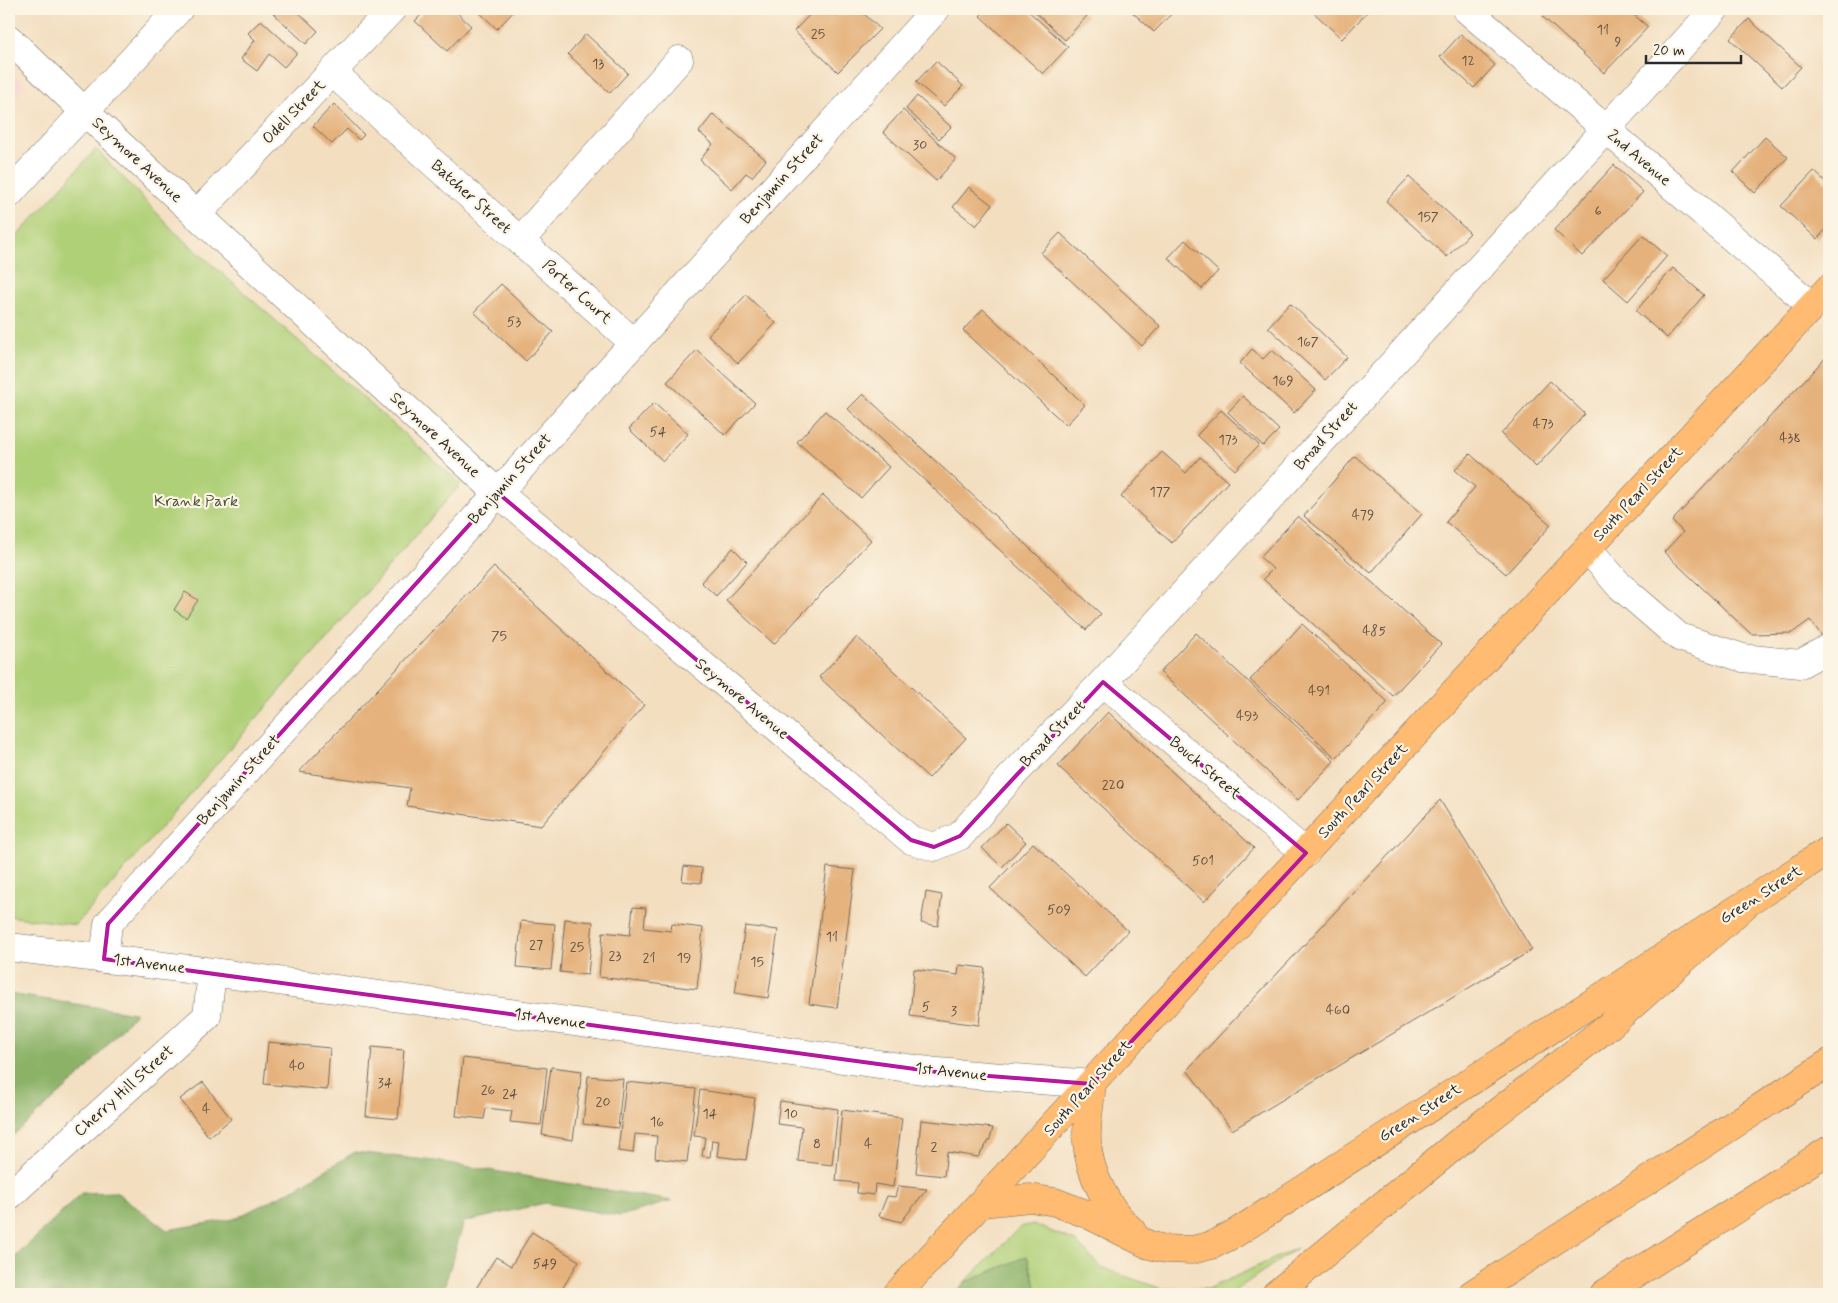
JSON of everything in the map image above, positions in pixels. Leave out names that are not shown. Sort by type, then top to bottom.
[{"type":"main road","name":"South Pearl Street","points":[[898,1294],[1821,297]]},
{"type":"main road","name":"Green Street","points":[[982,1203],[1030,1198],[1055,1202],[1089,1214],[1149,1245],[1165,1249],[1192,1250],[1212,1245],[1234,1234],[1829,850]]},
{"type":"main road","points":[[1276,1294],[1459,1142],[1610,1025],[1744,906]]},
{"type":"main road","points":[[1472,1294],[1829,1063]]},
{"type":"main road","points":[[1092,1084],[1087,1142],[1092,1167],[1105,1198],[1122,1222],[1149,1245]]},
{"type":"main road","points":[[1604,1294],[1829,1150]]},
{"type":"street","points":[[9,194],[179,9]]},
{"type":"street","name":"Odell Street","points":[[196,215],[392,9]]},
{"type":"street","name":"Benjamin Street","points":[[104,959],[108,924],[936,9]]},
{"type":"street","name":"2nd Avenue","points":[[1466,9],[1605,129],[1821,297]]},
{"type":"street","name":"Broad Street","points":[[927,844],[934,847],[960,836],[1011,777],[1103,682],[1716,9]]},
{"type":"street","name":"Seymore Avenue","points":[[9,39],[196,215],[498,493],[911,840],[927,844]]},
{"type":"street","name":"Batcher Street","points":[[332,72],[520,241],[679,60]]},
{"type":"street","name":"Porter Court","points":[[520,241],[634,343]]},
{"type":"street","points":[[1588,549],[1618,585],[1679,637],[1743,658],[1800,664],[1829,648]]},
{"type":"street","name":"Bouck Street","points":[[1103,682],[1306,853]]},
{"type":"street","name":"1st Avenue","points":[[9,947],[212,972],[938,1072],[1092,1084]]},
{"type":"street","name":"Cherry Hill Street","points":[[9,1196],[207,1016],[212,972]]},
{"type":"highlighted area","points":[[498,493],[911,840],[934,847],[960,836],[1103,682],[1306,853],[1092,1084],[937,1072],[104,959],[108,924]]},
{"type":"shaded area","points":[[9,70],[26,85],[9,105]]},
{"type":"green space","name":"Krank Park","points":[[96,149],[175,232],[461,484],[76,925],[9,916],[9,245]]},
{"type":"green space","points":[[9,994],[135,1013],[84,1072],[9,1139]]},
{"type":"green space","points":[[355,1152],[435,1161],[672,1201],[620,1216],[545,1203],[464,1222],[442,1294],[9,1294],[9,1263],[82,1193],[116,1192],[167,1230],[234,1219],[296,1188]]},
{"type":"green space","points":[[1033,1224],[1075,1241],[1102,1268],[1162,1289],[1208,1289],[1297,1248],[1230,1294],[1038,1294],[1027,1256],[964,1283],[1020,1227]]},
{"type":"green space","points":[[1027,1256],[1038,1294],[954,1294],[964,1283]]},
{"type":"building","points":[[269,9],[295,9],[318,31],[306,44]]},
{"type":"building","points":[[427,9],[453,9],[471,26],[447,51],[415,21]]},
{"type":"building","points":[[476,9],[516,9],[497,29]]},
{"type":"building","points":[[815,9],[830,9],[838,16],[846,9],[859,9],[880,29],[838,72],[794,31]]},
{"type":"building","points":[[987,9],[1026,9],[1068,47],[1043,74],[980,16]]},
{"type":"building","points":[[1032,9],[1079,9],[1087,16],[1065,40]]},
{"type":"building","points":[[1129,9],[1176,9],[1154,32]]},
{"type":"building","points":[[1310,9],[1370,9],[1342,39]]},
{"type":"building","points":[[1551,9],[1601,9],[1606,13],[1610,9],[1627,9],[1648,27],[1604,73],[1543,17]]},
{"type":"building","points":[[1749,19],[1801,67],[1782,87],[1730,39]]},
{"type":"building","points":[[261,20],[297,53],[284,67],[269,54],[257,71],[241,59],[255,40],[248,33]]},
{"type":"building","points":[[586,34],[628,73],[610,93],[568,54]]},
{"type":"building","points":[[1461,34],[1495,65],[1474,88],[1440,57]]},
{"type":"building","points":[[936,61],[963,86],[944,106],[916,82]]},
{"type":"building","points":[[917,96],[951,127],[939,139],[906,109]]},
{"type":"building","points":[[334,104],[364,135],[359,140],[347,129],[332,144],[313,126]]},
{"type":"building","points":[[903,110],[956,159],[936,181],[883,132]]},
{"type":"building","points":[[713,114],[766,160],[752,177],[746,173],[732,189],[700,160],[713,144],[699,132]]},
{"type":"building","points":[[1765,137],[1788,157],[1755,193],[1733,172]]},
{"type":"building","points":[[1614,165],[1643,192],[1582,256],[1554,230]]},
{"type":"building","points":[[1814,171],[1829,185],[1829,226],[1817,239],[1781,206]]},
{"type":"building","points":[[1409,177],[1470,233],[1447,257],[1386,201]]},
{"type":"building","points":[[969,187],[992,205],[976,226],[953,207]]},
{"type":"building","points":[[1060,233],[1160,326],[1142,346],[1041,253]]},
{"type":"building","points":[[1643,235],[1667,256],[1628,301],[1603,279]]},
{"type":"building","points":[[1185,240],[1218,271],[1202,289],[1168,258]]},
{"type":"building","points":[[1673,268],[1704,295],[1667,338],[1636,311]]},
{"type":"building","points":[[501,284],[553,332],[526,361],[474,312]]},
{"type":"building","points":[[746,295],[776,323],[738,363],[708,335]]},
{"type":"building","points":[[1290,303],[1347,357],[1325,380],[1268,327]]},
{"type":"building","points":[[983,309],[1085,405],[1066,425],[963,330]]},
{"type":"building","points":[[1252,349],[1263,359],[1272,350],[1316,390],[1294,413],[1240,363]]},
{"type":"building","points":[[697,350],[755,403],[725,435],[667,382]]},
{"type":"building","points":[[1829,354],[1829,631],[1822,636],[1810,620],[1792,633],[1751,634],[1664,552],[1683,532],[1672,521]]},
{"type":"building","points":[[1550,381],[1585,414],[1536,467],[1501,434]]},
{"type":"building","points":[[863,394],[1101,614],[1086,630],[848,409]]},
{"type":"building","points":[[1243,396],[1279,430],[1263,446],[1228,412]]},
{"type":"building","points":[[654,403],[688,434],[663,461],[629,429]]},
{"type":"building","points":[[1221,410],[1259,445],[1235,470],[1197,435]]},
{"type":"building","points":[[825,411],[889,467],[861,498],[797,442]]},
{"type":"building","points":[[1162,452],[1186,473],[1200,457],[1228,482],[1172,543],[1121,497]]},
{"type":"building","points":[[1470,454],[1551,525],[1506,574],[1446,522],[1475,487],[1455,470]]},
{"type":"building","points":[[1355,456],[1422,514],[1371,573],[1304,516]]},
{"type":"building","points":[[823,495],[871,540],[774,644],[726,600]]},
{"type":"building","points":[[1298,516],[1441,644],[1393,696],[1263,579],[1273,569],[1260,557]]},
{"type":"building","points":[[733,548],[747,562],[716,596],[701,582]]},
{"type":"building","points":[[494,567],[644,705],[541,826],[407,806],[410,788],[299,772]]},
{"type":"building","points":[[185,592],[198,600],[186,618],[174,610]]},
{"type":"building","points":[[1302,624],[1388,702],[1336,758],[1250,680]]},
{"type":"building","points":[[1196,633],[1334,761],[1298,800],[1160,672]]},
{"type":"building","points":[[857,637],[966,738],[929,778],[819,677]]},
{"type":"building","points":[[1108,712],[1254,848],[1204,902],[1058,766]]},
{"type":"building","points":[[1440,800],[1532,950],[1232,1130],[1187,1070]]},
{"type":"building","points":[[1006,823],[1026,842],[1002,867],[982,848]]},
{"type":"building","points":[[1033,843],[1128,931],[1085,977],[990,888]]},
{"type":"building","points":[[684,866],[702,868],[701,883],[682,881]]},
{"type":"building","points":[[827,867],[855,870],[837,1008],[809,1004]]},
{"type":"building","points":[[926,892],[942,895],[938,926],[921,923]]},
{"type":"building","points":[[633,907],[646,908],[644,928],[671,931],[672,924],[703,928],[697,989],[599,977],[603,932],[630,935]]},
{"type":"building","points":[[565,919],[593,922],[588,975],[560,972]]},
{"type":"building","points":[[521,921],[555,924],[551,970],[517,967]]},
{"type":"building","points":[[745,926],[778,930],[768,998],[735,993]]},
{"type":"building","points":[[959,965],[985,968],[979,1025],[910,1016],[914,969],[958,975]]},
{"type":"building","points":[[268,1042],[330,1048],[327,1090],[264,1084]]},
{"type":"building","points":[[372,1047],[404,1050],[398,1119],[366,1116]]},
{"type":"building","points":[[463,1058],[547,1068],[541,1125],[510,1122],[512,1111],[486,1108],[484,1119],[456,1116]]},
{"type":"building","points":[[551,1067],[582,1071],[573,1140],[542,1135]]},
{"type":"building","points":[[588,1076],[623,1079],[618,1128],[583,1124]]},
{"type":"building","points":[[203,1082],[231,1119],[209,1137],[180,1099]]},
{"type":"building","points":[[626,1082],[696,1089],[687,1162],[655,1158],[657,1136],[635,1134],[633,1153],[618,1151]]},
{"type":"building","points":[[700,1090],[755,1098],[746,1160],[717,1156],[719,1141],[712,1140],[710,1157],[702,1156],[705,1137],[694,1136]]},
{"type":"building","points":[[780,1101],[838,1109],[832,1165],[798,1161],[802,1127],[777,1124]]},
{"type":"building","points":[[842,1110],[902,1118],[893,1187],[875,1184],[874,1195],[857,1193],[858,1183],[836,1181]]},
{"type":"building","points":[[921,1120],[993,1128],[990,1139],[978,1157],[947,1152],[944,1176],[916,1173]]},
{"type":"building","points":[[898,1186],[927,1189],[901,1222],[879,1216],[887,1196],[895,1197]]},
{"type":"building","points":[[532,1232],[579,1261],[559,1294],[482,1294],[475,1290],[496,1257],[511,1266]]}]
